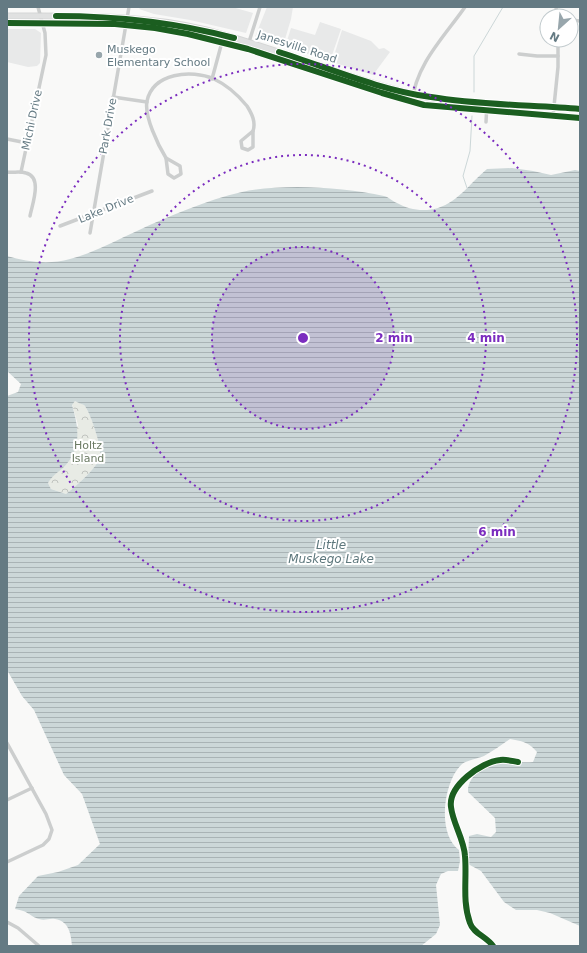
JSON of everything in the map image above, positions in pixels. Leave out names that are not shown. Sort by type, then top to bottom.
[{"type":"main road","name":"Janesville Road","points":[[8,16],[128,18],[173,23],[240,39],[365,80],[413,94],[432,98],[487,103],[580,109]]},
{"type":"main road","points":[[8,16],[8,22]]},
{"type":"main road","name":"Janesville Road","points":[[8,22],[126,25],[161,29],[224,42],[412,102],[487,111],[580,118]]},
{"type":"main road","points":[[213,32],[224,42],[241,44],[249,42],[252,48],[258,52]]},
{"type":"main road","points":[[224,42],[227,39],[240,39]]},
{"type":"main road","points":[[300,66],[302,59]]},
{"type":"main road","points":[[333,77],[335,70]]},
{"type":"main road","points":[[363,87],[365,80]]},
{"type":"street","name":"Michi Drive","points":[[21,172],[46,55],[47,45],[38,7]]},
{"type":"street","name":"Park Drive","points":[[90,233],[95,213],[95,204],[129,7]]},
{"type":"street","points":[[249,42],[260,7]]},
{"type":"street","points":[[412,102],[421,68],[465,7]]},
{"type":"street","points":[[212,79],[224,42]]},
{"type":"street","points":[[553,116],[558,48]]},
{"type":"street","points":[[520,54],[558,56]]},
{"type":"street","points":[[166,158],[180,166],[182,170],[179,177],[174,178],[168,174],[166,158],[154,135],[147,102],[156,85],[166,78],[190,75],[212,79],[228,88],[243,101],[253,116],[255,125],[253,131],[253,147],[250,150],[244,149],[241,146],[241,141],[253,131]]},
{"type":"street","points":[[113,97],[147,102]]},
{"type":"street","points":[[486,122],[487,103]]},
{"type":"street","points":[[7,139],[26,144]]},
{"type":"street","points":[[7,172],[21,172],[29,174],[35,181],[30,216]]},
{"type":"street","name":"Lake Drive","points":[[60,226],[152,191]]},
{"type":"street","points":[[7,743],[51,824],[51,834],[47,842],[7,862]]},
{"type":"street","points":[[493,946],[469,923],[464,896],[464,847],[452,814],[450,801],[454,791],[464,778],[488,763],[500,760],[518,762]]},
{"type":"street","points":[[7,800],[32,788]]},
{"type":"street","points":[[7,922],[18,928],[39,946]]},
{"type":"shaded area","points":[[141,7],[232,7],[253,13],[246,33],[190,20],[154,14],[139,9]]},
{"type":"shaded area","points":[[267,7],[293,7],[283,46],[255,37]]},
{"type":"shaded area","points":[[320,22],[341,29],[330,61],[285,47],[291,28],[315,35]]},
{"type":"shaded area","points":[[7,29],[35,29],[41,33],[40,63],[37,66],[28,67],[7,62]]},
{"type":"shaded area","points":[[342,30],[371,41],[379,49],[384,48],[390,52],[373,75],[332,62]]},
{"type":"green space","name":"Holtz Island","points":[[75,401],[84,405],[87,409],[98,439],[100,458],[85,478],[66,494],[51,489],[48,483],[51,477],[64,467],[78,425],[72,404]]},
{"type":"water","name":"Little Muskego Lake","points":[[512,168],[551,175],[575,170],[580,171],[580,926],[550,913],[537,910],[516,910],[504,902],[481,871],[468,864],[469,836],[477,834],[491,837],[496,832],[495,818],[468,792],[474,776],[484,768],[496,763],[533,762],[537,752],[528,744],[510,739],[484,756],[463,763],[455,773],[450,784],[445,808],[445,821],[452,842],[459,850],[460,861],[458,871],[448,871],[441,874],[436,885],[440,925],[436,934],[421,946],[72,946],[70,933],[66,925],[60,920],[43,920],[15,909],[19,896],[38,876],[58,872],[78,865],[100,844],[82,794],[64,775],[34,710],[22,696],[7,670],[7,396],[18,392],[21,384],[7,371],[7,256],[38,262],[54,262],[70,259],[96,250],[149,225],[188,209],[229,195],[258,189],[313,187],[350,190],[386,197],[412,209],[433,209],[452,201],[487,169]],"holes":[[[75,401],[84,405],[87,409],[98,439],[100,458],[90,473],[66,494],[51,489],[48,483],[53,476],[69,461],[76,446],[77,430],[72,405]]]},
{"type":"waterway","points":[[474,92],[474,56],[503,7]]},
{"type":"waterway","points":[[467,188],[463,176],[470,151],[472,116]]},
{"type":"cycle path","points":[[56,16],[101,17],[145,21],[212,32],[234,38]]},
{"type":"cycle path","points":[[7,23],[115,24],[155,28],[188,34],[248,49],[382,93],[424,105],[580,118]]},
{"type":"cycle path","points":[[279,52],[354,78],[412,94],[468,102],[580,109]]},
{"type":"cycle path","points":[[493,946],[474,930],[470,923],[465,898],[464,850],[452,813],[451,799],[460,783],[467,776],[484,765],[502,760],[518,762]]},
{"type":"place","name":"Muskego Elementary School","points":[[99,55]]}]
